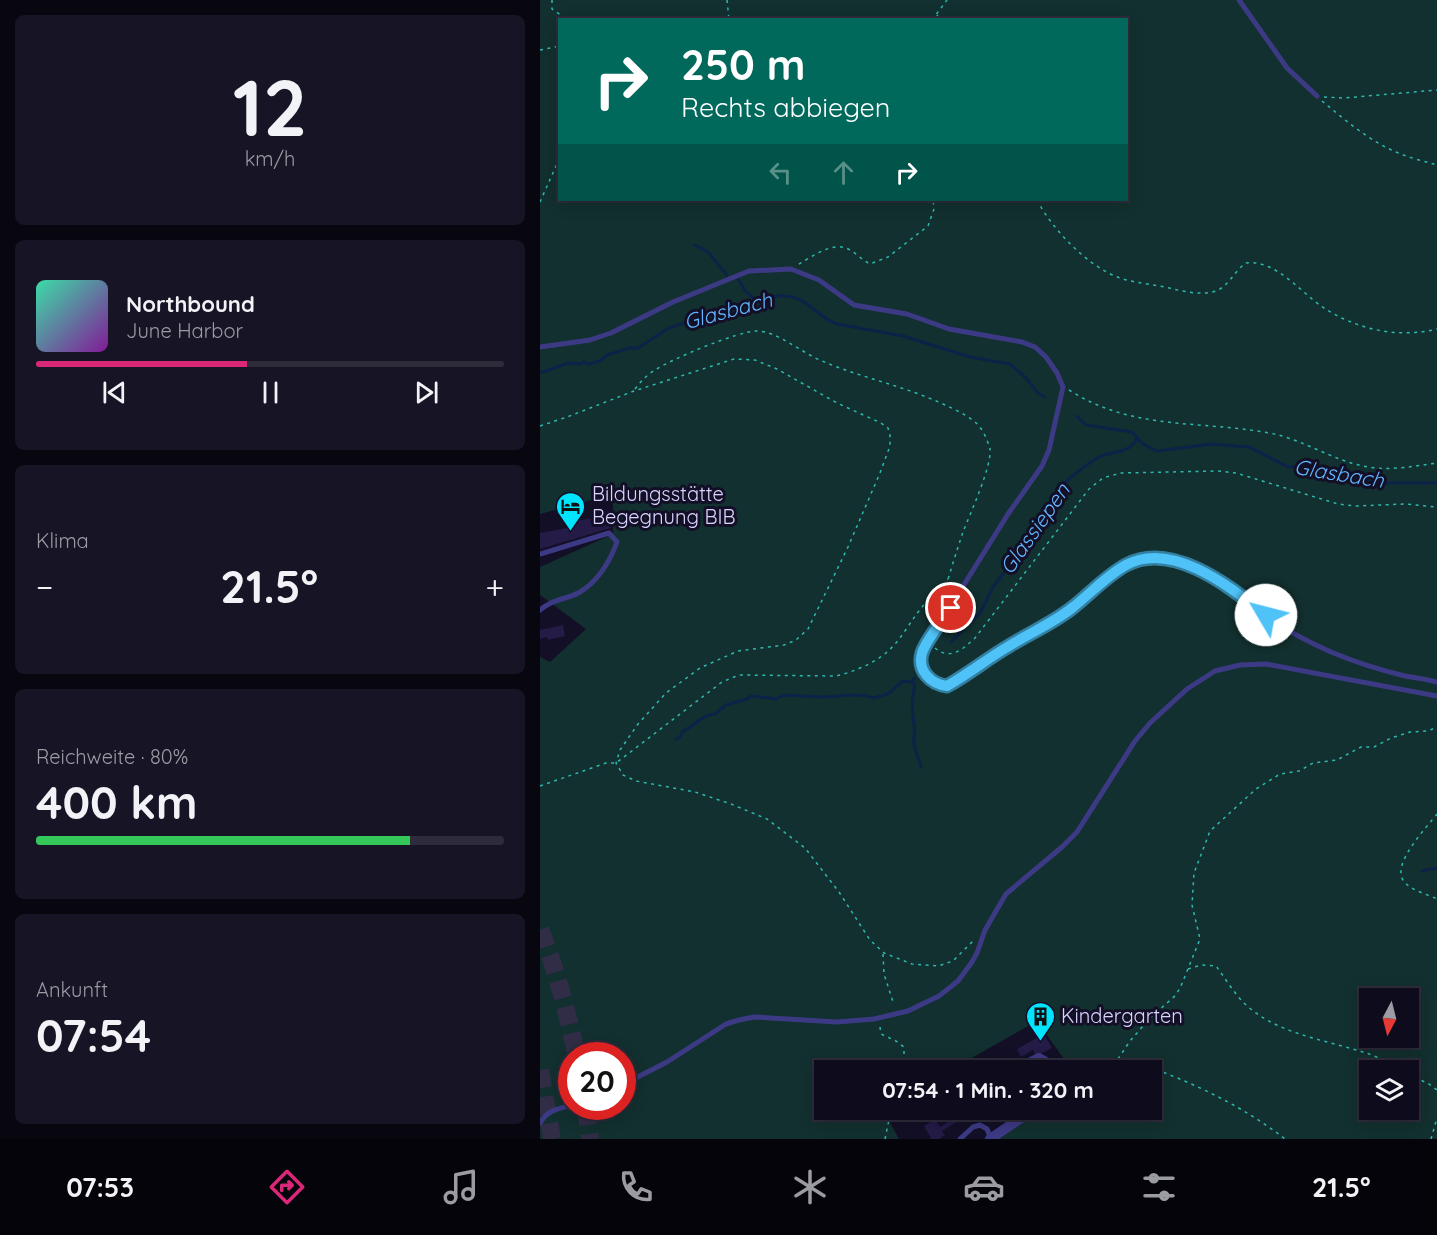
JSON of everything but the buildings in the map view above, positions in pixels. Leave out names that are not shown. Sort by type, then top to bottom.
[{"type":"street","points":[[990,1139],[1018,1120]]},
{"type":"lane","points":[[1239,0],[1287,68],[1317,96]]},
{"type":"lane","points":[[540,347],[590,339],[611,333],[673,302],[749,271],[791,268],[819,280],[854,305],[907,314],[949,329],[1022,342],[1035,347],[1046,357],[1063,387],[1049,450],[1042,466],[1008,514],[922,652],[922,670],[937,684],[947,686],[1009,646],[1057,619],[1124,566],[1135,561],[1162,559],[1188,565],[1230,587],[1279,624],[1330,652],[1382,670],[1437,682]]},
{"type":"lane","points":[[540,554],[609,532],[617,542],[610,560],[597,577],[579,592],[550,602],[540,610]]},
{"type":"lane","points":[[636,1078],[667,1062],[726,1024],[739,1020],[754,1017],[837,1022],[874,1019],[897,1015],[939,996],[958,981],[978,953],[984,930],[1006,894],[1077,832],[1135,741],[1150,723],[1187,689],[1215,671],[1240,665],[1266,664],[1437,696]]},
{"type":"lane","points":[[540,1123],[546,1114],[558,1108]]},
{"type":"lane","points":[[960,1139],[973,1127],[980,1125],[987,1129],[990,1139]]},
{"type":"path","points":[[552,0],[552,9],[565,18]]},
{"type":"path","points":[[727,0],[729,18]]},
{"type":"path","points":[[934,18],[947,0]]},
{"type":"path","points":[[937,14],[939,18]]},
{"type":"path","points":[[540,50],[558,46]]},
{"type":"path","points":[[1317,96],[1344,98],[1437,90]]},
{"type":"path","points":[[1317,96],[1347,122],[1375,141],[1396,152],[1437,165]]},
{"type":"path","points":[[540,202],[558,162]]},
{"type":"path","points":[[791,268],[830,248],[837,247],[850,250],[870,264],[888,257],[928,226],[934,209],[933,201]]},
{"type":"path","points":[[1038,201],[1050,222],[1062,234],[1097,266],[1118,277],[1190,292],[1206,293],[1220,289],[1246,263],[1259,262],[1270,266],[1321,306],[1360,326],[1399,333],[1437,329]]},
{"type":"path","points":[[634,391],[656,370],[723,340],[746,332],[758,331],[774,333],[798,350],[823,362],[892,383],[962,413],[977,423],[990,451],[940,608]]},
{"type":"path","points":[[540,426],[634,391],[734,359],[755,360],[777,369],[837,403],[888,428],[890,446],[880,474],[808,629],[796,640],[784,645],[738,651],[700,668],[666,693],[638,724],[620,750],[616,763],[623,775],[636,782],[695,792],[767,819],[805,849],[839,892],[870,940],[884,953],[912,964],[938,966],[953,960],[984,930]]},
{"type":"path","points":[[1063,387],[1079,397],[1122,413],[1180,425],[1269,433],[1368,467],[1393,468],[1437,463]]},
{"type":"path","points":[[932,637],[935,650],[951,654],[961,650],[975,638],[1089,489],[1103,478],[1112,475],[1141,472],[1227,472],[1338,504],[1356,506],[1405,504],[1437,507]]},
{"type":"path","points":[[540,786],[606,763],[616,763],[722,682],[739,675],[836,676],[849,673],[871,662],[887,653],[948,578]]},
{"type":"path","points":[[1118,1059],[1150,1018],[1176,995],[1188,969],[1200,939],[1192,905],[1194,873],[1210,831],[1256,789],[1280,774],[1299,771],[1313,763],[1337,760],[1361,747],[1374,747],[1410,732],[1428,731],[1437,727]]},
{"type":"path","points":[[1437,814],[1408,852],[1401,873],[1402,878],[1409,885],[1437,899]]},
{"type":"path","points":[[884,953],[884,974],[897,1015]]},
{"type":"path","points":[[1188,969],[1202,965],[1216,966],[1244,1003],[1263,1017],[1300,1033],[1381,1060]]},
{"type":"path","points":[[883,1024],[880,1027],[881,1034],[904,1047],[903,1060]]},
{"type":"path","points":[[1113,1060],[1137,1062],[1185,1080],[1258,1118],[1285,1139]]},
{"type":"path","points":[[1419,1079],[1437,1090]]},
{"type":"path","points":[[1431,1139],[1437,1118]]},
{"type":"path","points":[[885,1139],[889,1120]]},
{"type":"green space","points":[[540,0],[1437,0],[1437,1139],[991,1139],[1024,1120],[1162,1120],[1162,1060],[1065,1060],[1037,1021],[968,1060],[814,1060],[814,1120],[889,1120],[899,1139],[540,1139],[540,657],[550,662],[586,629],[540,595],[540,567],[613,534],[613,494],[540,514]]},
{"type":"waterway","points":[[695,245],[708,252],[727,275]]},
{"type":"waterway","points":[[738,279],[746,292],[757,301]]},
{"type":"waterway","name":"Glasbach","points":[[540,373],[568,363],[589,364],[600,361],[607,355],[638,348],[669,328],[727,307],[754,303],[768,297],[788,296],[796,298],[837,324],[903,336],[970,357],[1010,364],[1038,393],[1045,397]]},
{"type":"waterway","name":"Glasbach","points":[[1077,416],[1086,425],[1132,432],[1143,444],[1157,451],[1211,444],[1249,447],[1288,467],[1307,466],[1379,483],[1437,483]]},
{"type":"waterway","name":"Glassiepen","points":[[951,642],[980,613],[993,587],[1031,538],[1051,503],[1059,498],[1058,490],[1063,484],[1094,460],[1130,447],[1137,438]]},
{"type":"waterway","name":"Glassiepen","points":[[676,739],[683,731],[702,718],[715,714],[726,705],[751,696],[776,699],[784,695],[822,697],[854,695],[874,698],[888,694],[903,681],[912,682],[915,678]]},
{"type":"waterway","points":[[912,682],[915,686],[912,705],[914,744],[921,767]]},
{"type":"waterway","points":[[1422,871],[1437,868]]},
{"type":"tunnel","points":[[540,930],[557,976],[574,1042]]},
{"type":"tunnel","points":[[540,1070],[552,1139]]},
{"type":"tunnel","points":[[588,1120],[590,1139]]},
{"type":"place","name":"Bildungsstätte Begegnung BIB","points":[[571,532]]},
{"type":"place","name":"Kindergarten","points":[[1040,1042]]},
{"type":"route","points":[[951,608],[922,652],[921,660],[922,670],[928,678],[937,684],[947,686],[1009,646],[1057,619],[1111,575],[1135,561],[1162,559],[1188,565],[1230,587],[1266,615]]}]
